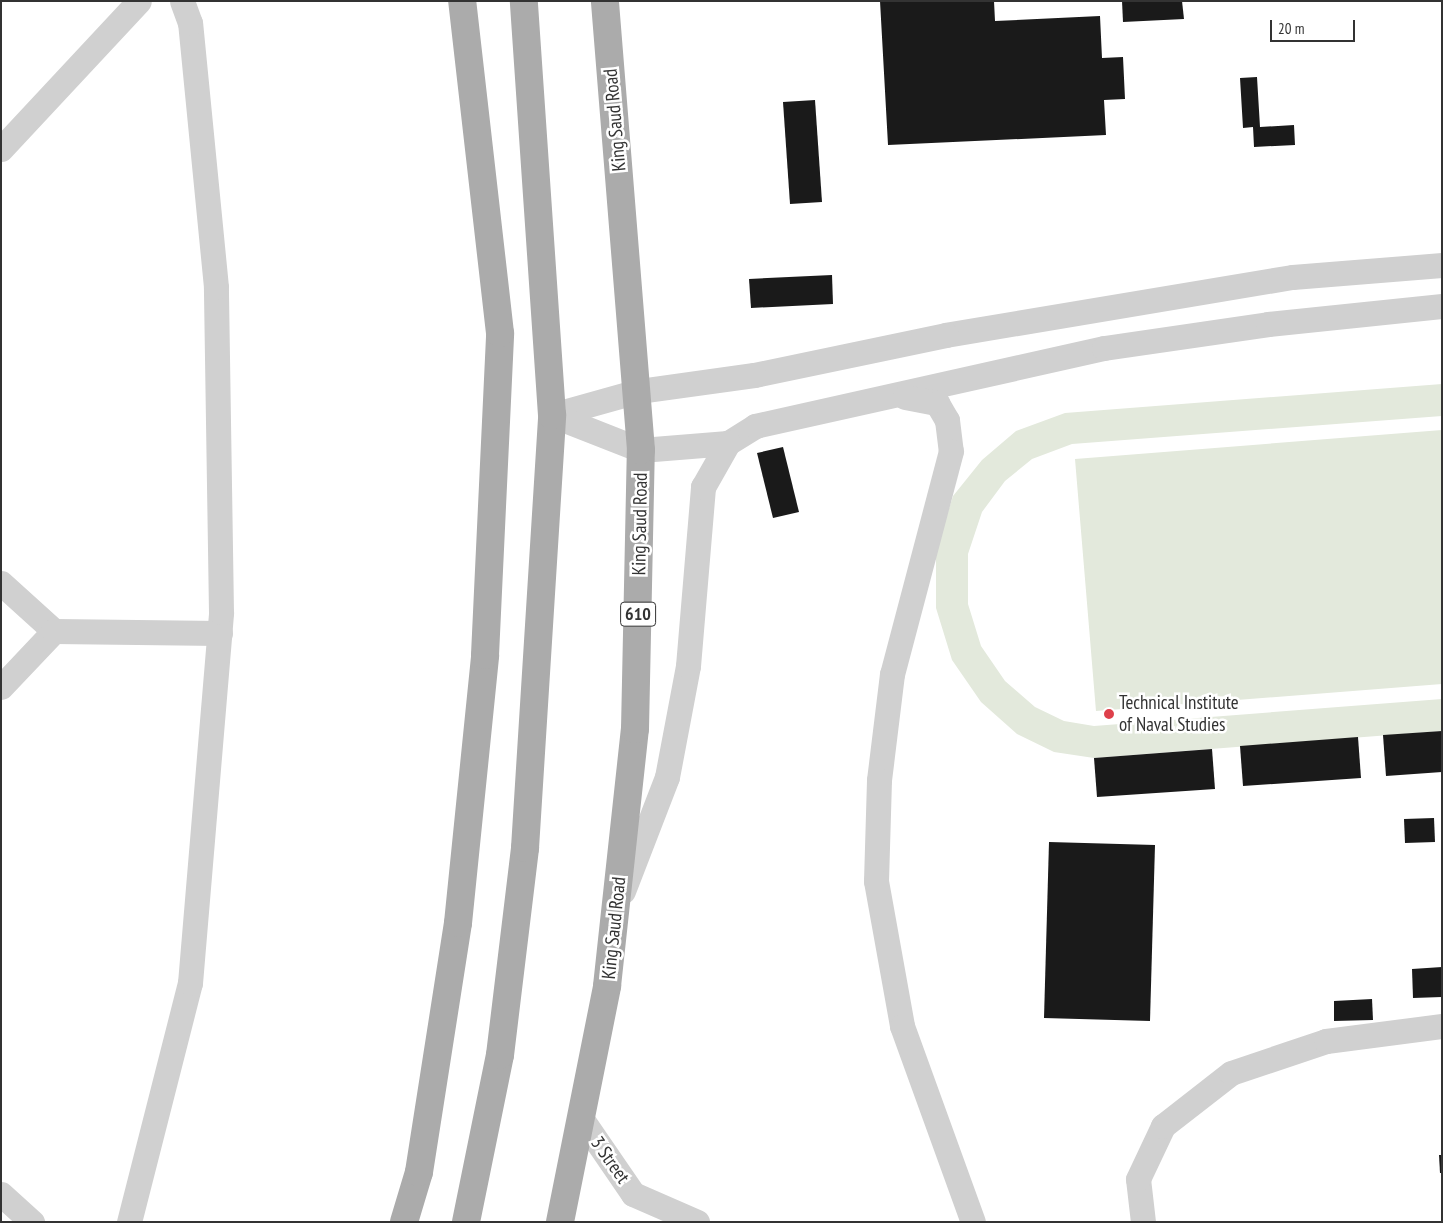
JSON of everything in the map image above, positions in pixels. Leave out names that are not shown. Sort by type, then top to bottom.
[{"type":"main road","points":[[404,1222],[419,1172],[458,923],[485,655],[500,333],[462,1]]},
{"type":"main road","points":[[466,1222],[500,1055],[525,848],[552,415],[524,1]]},
{"type":"main road","name":"King Saud Road","points":[[560,1222],[607,986],[636,729],[642,450],[605,1]]},
{"type":"street","points":[[1,149],[139,1]]},
{"type":"street","points":[[129,1222],[190,983],[220,633],[216,287],[190,23],[182,1]]},
{"type":"street","points":[[552,415],[638,391],[754,375],[946,335],[1292,277],[1442,265]]},
{"type":"street","points":[[552,415],[642,450],[728,443],[755,426],[1104,348],[1268,324],[1442,306]]},
{"type":"street","points":[[898,395],[937,404],[948,420],[952,450],[892,674],[879,780],[876,881],[902,1026],[973,1222]]},
{"type":"street","points":[[616,910],[667,778],[688,666],[703,487],[728,443]]},
{"type":"street","points":[[1,583],[54,630],[220,633]]},
{"type":"street","points":[[1,687],[54,630]]},
{"type":"street","points":[[1143,1222],[1138,1179],[1163,1126],[1231,1073],[1326,1041],[1442,1026]]},
{"type":"street","name":"3 Street","points":[[581,1118],[633,1194],[697,1222]]},
{"type":"street","points":[[1,1194],[32,1222]]},
{"type":"shaded area","points":[[1442,384],[1442,416],[1072,444],[1032,459],[1005,481],[982,512],[968,554],[968,604],[981,646],[1005,681],[1035,707],[1064,721],[1094,726],[1442,699],[1442,731],[1094,758],[1054,752],[1017,734],[981,702],[952,660],[936,608],[936,549],[953,496],[982,460],[1016,431],[1065,413]]},
{"type":"shaded area","points":[[1442,430],[1442,684],[1096,711],[1075,459]]},
{"type":"building","points":[[880,1],[994,1],[995,21],[1100,16],[1102,58],[1123,57],[1125,99],[1104,100],[1106,135],[888,145]]},
{"type":"building","points":[[1122,1],[1182,1],[1184,19],[1123,22]]},
{"type":"building","points":[[1257,77],[1260,127],[1294,125],[1295,145],[1254,147],[1253,127],[1243,128],[1240,78]]},
{"type":"building","points":[[815,100],[822,202],[790,204],[783,102]]},
{"type":"building","points":[[832,275],[833,304],[751,308],[749,279]]},
{"type":"building","points":[[783,447],[799,512],[773,518],[757,453]]},
{"type":"building","points":[[1442,731],[1442,772],[1386,776],[1383,735]]},
{"type":"building","points":[[1358,737],[1361,778],[1243,786],[1240,746]]},
{"type":"building","points":[[1212,749],[1215,789],[1097,797],[1094,758]]},
{"type":"building","points":[[1434,818],[1435,842],[1405,843],[1404,819]]},
{"type":"building","points":[[1049,842],[1155,845],[1150,1021],[1044,1018]]},
{"type":"building","points":[[1442,967],[1442,997],[1413,998],[1412,969]]},
{"type":"building","points":[[1372,999],[1373,1020],[1334,1021],[1334,1001]]},
{"type":"building","points":[[1439,1155],[1442,1155],[1442,1173],[1440,1173]]},
{"type":"place","name":"Technical Institute of Naval Studies","points":[[1109,714]]}]
